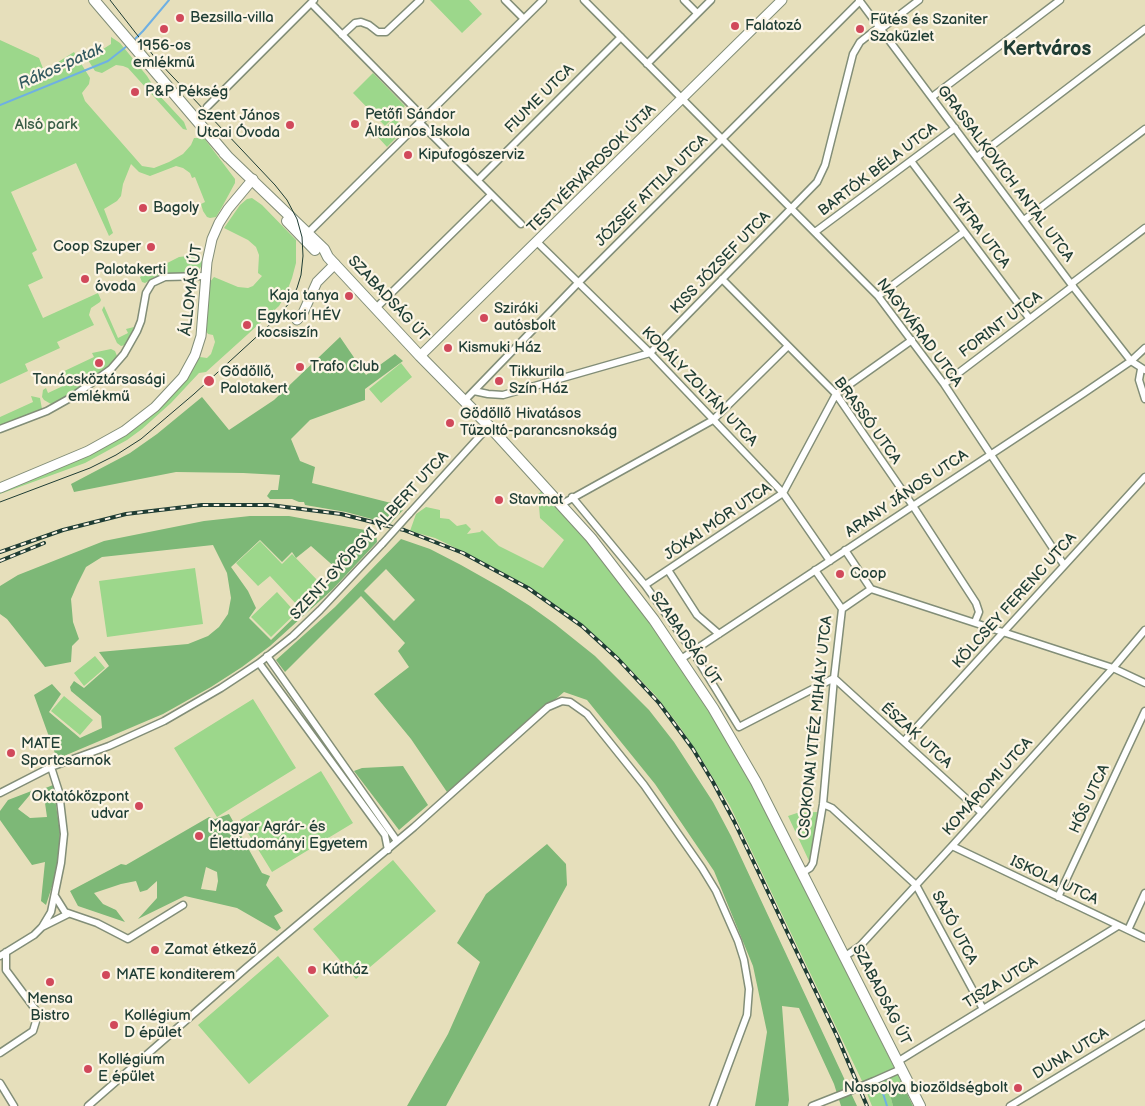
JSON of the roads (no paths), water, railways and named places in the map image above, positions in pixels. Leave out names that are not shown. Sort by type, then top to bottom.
[{"type":"main road","name":"SZABADSÁG ÚT","points":[[94,0],[224,153],[304,239],[320,254],[332,261]]},
{"type":"main road","name":"SZABADSÁG ÚT","points":[[251,181],[324,249],[332,261],[420,356],[465,400],[562,504],[620,575],[682,659],[742,757],[920,1106]]},
{"type":"street","points":[[342,35],[355,24],[361,22],[378,32],[386,32],[420,0]]},
{"type":"street","points":[[505,0],[524,19]]},
{"type":"street","points":[[308,233],[543,0]]},
{"type":"street","name":"NAGYVÁRAD UTCA","points":[[584,0],[878,296],[944,384],[1064,565]]},
{"type":"street","points":[[684,0],[697,13]]},
{"type":"street","points":[[647,64],[711,0]]},
{"type":"street","name":"TESTVÉRVÁROSOK ÚTJA","points":[[420,356],[782,0]]},
{"type":"street","name":"KISS JÓZSEF UTCA","points":[[474,391],[504,395],[650,353],[812,188],[820,177],[825,165],[853,54],[860,42],[919,0]]},
{"type":"street","points":[[932,97],[1060,0]]},
{"type":"street","name":"GRASSALKOVICH ANTAL UTCA","points":[[860,1],[1072,285],[1131,361],[1143,369]]},
{"type":"street","name":"JÓZSEF ATTILA UTCA","points":[[465,400],[578,283],[860,1]]},
{"type":"street","points":[[207,108],[312,2],[491,195],[521,224]]},
{"type":"street","points":[[977,157],[1145,29]]},
{"type":"street","name":"FIUME UTCA","points":[[478,180],[621,37]]},
{"type":"street","name":"BARTÓK BÉLA UTCA","points":[[815,232],[955,128]]},
{"type":"street","points":[[1024,220],[1145,129]]},
{"type":"street","name":"TÁTRA UTCA","points":[[911,161],[1029,318]]},
{"type":"street","name":"ÁLLOMÁS ÚT","points":[[0,488],[105,442],[132,426],[155,407],[183,377],[195,355],[201,336],[208,253],[216,229],[228,209],[251,181]]},
{"type":"street","points":[[376,308],[491,195]]},
{"type":"street","name":"FORINT UTCA","points":[[944,384],[1145,228]]},
{"type":"street","points":[[878,296],[964,232]]},
{"type":"street","name":"KODÁLY ZOLTÁN UTCA","points":[[537,242],[650,353],[783,493],[830,561]]},
{"type":"street","points":[[298,320],[317,282],[332,261]]},
{"type":"street","points":[[0,429],[47,411],[111,369],[124,354],[137,332],[147,290],[154,281],[165,277],[205,276]]},
{"type":"street","name":"BRASSÓ UTCA","points":[[722,280],[836,394],[976,603],[979,612],[975,622]]},
{"type":"street","name":"JÓKAI MÓR UTCA","points":[[646,585],[783,493],[836,394],[912,340]]},
{"type":"street","points":[[562,504],[713,420],[788,346]]},
{"type":"street","name":"ARANY JÁNOS UTCA","points":[[682,659],[1131,361],[1145,348]]},
{"type":"street","points":[[1143,369],[1139,380],[1145,399]]},
{"type":"street","name":"SZENT-GYÖRGYI ALBERT UTCA","points":[[0,793],[51,767],[108,746],[164,721],[200,701],[259,663],[293,636],[320,610],[489,426]]},
{"type":"street","name":"KÖLCSEY FERENC UTCA","points":[[904,742],[1002,632],[1145,477]]},
{"type":"street","name":"SZABADSÁG ÚT","points":[[572,498],[646,585],[693,652],[739,727],[834,678]]},
{"type":"street","points":[[845,550],[871,588],[1113,668],[1145,683]]},
{"type":"street","points":[[668,570],[697,614],[719,634]]},
{"type":"street","name":"CSOKONAI VITÉZ MIHÁLY UTCA","points":[[802,872],[810,868],[813,863],[824,804],[834,678],[842,608],[815,570]]},
{"type":"street","name":"CSOKONAI VITÉZ MIHÁLY UTCA","points":[[842,608],[871,588]]},
{"type":"street","name":"KOMÁROMI UTCA","points":[[844,957],[860,946],[1113,668],[1145,630]]},
{"type":"street","points":[[267,656],[385,835],[388,850]]},
{"type":"street","points":[[259,663],[397,841]]},
{"type":"street","name":"ÉSZAK UTCA","points":[[834,678],[982,813]]},
{"type":"street","points":[[277,686],[284,680]]},
{"type":"street","points":[[88,1106],[246,968],[388,850],[548,707],[562,701],[578,706],[587,714],[644,785],[702,868],[720,900],[738,941],[744,960],[749,989],[747,1014],[713,1106]]},
{"type":"street","name":"HŐS UTCA","points":[[1058,897],[1145,711]]},
{"type":"street","points":[[0,1053],[33,1031],[37,1018],[34,1009],[3,968],[3,954],[34,935],[42,927],[51,912],[62,863],[64,834],[59,792],[51,767]]},
{"type":"street","name":"SAJÓ UTCA","points":[[824,804],[832,808],[916,885],[983,1009]]},
{"type":"street","name":"ISKOLA UTCA","points":[[952,846],[1145,938]]},
{"type":"street","points":[[1128,930],[1145,894]]},
{"type":"street","points":[[55,896],[62,910],[68,914],[98,923],[128,939],[183,905]]},
{"type":"street","points":[[42,927],[68,914]]},
{"type":"street","name":"TISZA UTCA","points":[[812,1106],[874,1081],[983,1009],[1118,926]]},
{"type":"street","name":"DUNA UTCA","points":[[1010,1106],[1145,1024]]},
{"type":"street","points":[[0,1083],[14,1106]]},
{"type":"waterway","name":"Rákos-patak","points":[[133,41],[169,0]]},
{"type":"waterway","name":"Rákos-patak","points":[[0,105],[108,61],[127,46]]},
{"type":"waterway","points":[[882,1090],[887,1106]]},
{"type":"tram line","points":[[0,502],[90,468],[116,455],[141,439],[194,394],[276,319],[290,302],[301,275],[302,237],[297,219],[287,200],[156,59],[110,0]]},
{"type":"railway","points":[[0,552],[63,530],[126,514],[202,505],[270,505],[341,514],[404,530],[463,553],[528,588],[582,626],[618,659],[659,703],[693,749],[734,821],[837,1036],[867,1106]]},
{"type":"railway","points":[[0,561],[44,543]]},
{"type":"place","name":"Bezsilla-villa","points":[[180,18]]},
{"type":"place","name":"Falatozó","points":[[735,26]]},
{"type":"place","name":"1956-os emlékmű","points":[[164,29]]},
{"type":"place","name":"Fűtés és Szaniter Szaküzlet","points":[[860,29]]},
{"type":"place","name":"P&P Pékség","points":[[135,92]]},
{"type":"place","name":"Petőfi Sándor Általános Iskola","points":[[355,124]]},
{"type":"place","name":"Szent János Utcai Óvoda","points":[[290,125]]},
{"type":"place","name":"Kipufogószerviz","points":[[408,155]]},
{"type":"place","name":"Bagoly","points":[[143,208]]},
{"type":"place","name":"Coop Szuper","points":[[151,247]]},
{"type":"place","name":"Palotakerti óvoda","points":[[85,279]]},
{"type":"place","name":"Kaja tanya","points":[[349,296]]},
{"type":"place","name":"Sziráki autósbolt","points":[[484,318]]},
{"type":"place","name":"Egykori HÉV kocsiszín","points":[[247,325]]},
{"type":"place","name":"Kismuki Ház","points":[[448,348]]},
{"type":"place","name":"Tanácsköztársasági emlékmű","points":[[99,363]]},
{"type":"place","name":"Trafo Club","points":[[300,367]]},
{"type":"place","name":"Gödöllő, Palotakert","points":[[209,381]]},
{"type":"place","name":"Tikkurila Szín Ház","points":[[499,381]]},
{"type":"place","name":"Gödöllő Hivatásos Tűzoltó-parancsnokság","points":[[450,423]]},
{"type":"place","name":"Stavmat","points":[[499,500]]},
{"type":"place","name":"Coop","points":[[840,574]]},
{"type":"place","name":"MATE Sportcsarnok","points":[[11,753]]},
{"type":"place","name":"Oktatóközpont udvar","points":[[139,806]]},
{"type":"place","name":"Magyar Agrár- és Élettudományi Egyetem","points":[[199,836]]},
{"type":"place","name":"Zamat étkező","points":[[155,950]]},
{"type":"place","name":"Kútház","points":[[312,970]]},
{"type":"place","name":"MATE konditerem","points":[[106,975]]},
{"type":"place","name":"Mensa Bistro","points":[[50,982]]},
{"type":"place","name":"Kollégium D épület","points":[[114,1025]]},
{"type":"place","name":"Kollégium E épület","points":[[88,1069]]},
{"type":"place","name":"Naspolya biozöldségbolt","points":[[1018,1088]]},
{"type":"district","name":"Kertváros","points":[[1047,50]]},
{"type":"park label","name":"Alsó park","points":[[46,125]]}]
